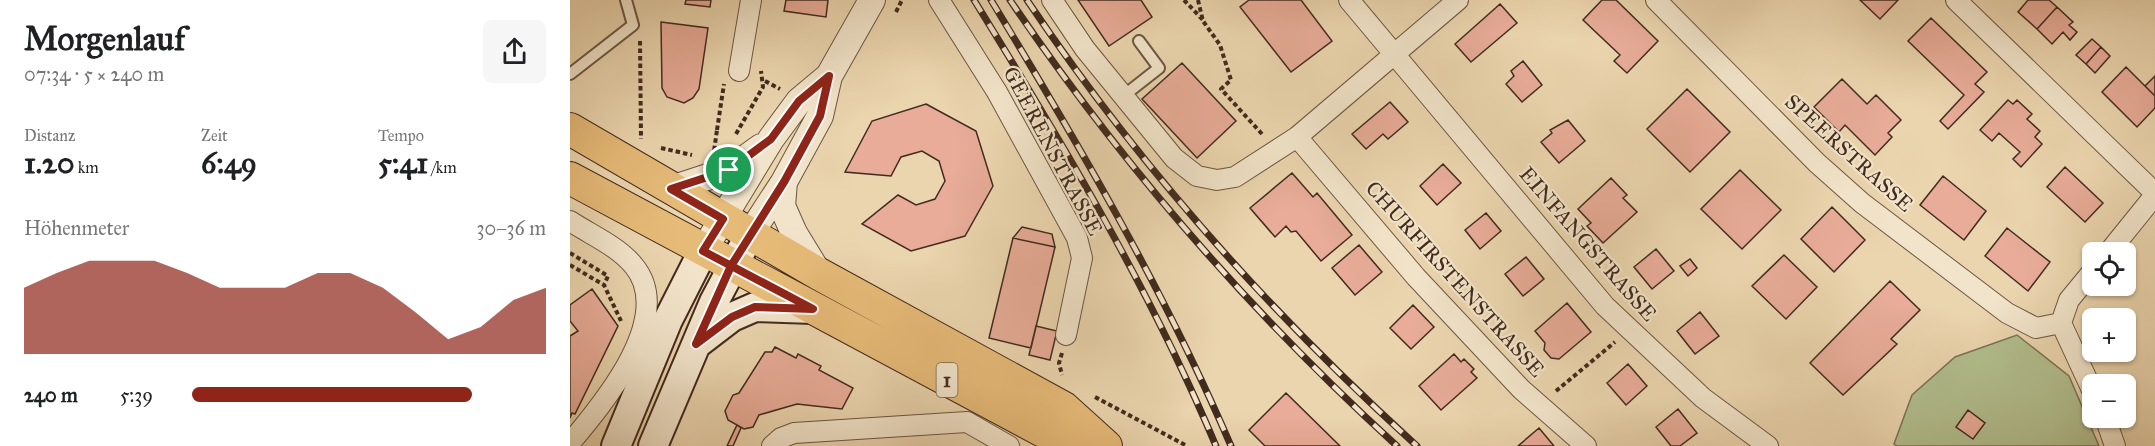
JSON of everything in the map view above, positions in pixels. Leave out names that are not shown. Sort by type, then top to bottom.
[{"type":"main road","points":[[570,129],[819,274],[1064,408],[1106,446]]},
{"type":"main road","points":[[570,178],[731,266]]},
{"type":"main road","points":[[653,446],[731,266],[750,234]]},
{"type":"main road","points":[[616,446],[668,320],[703,251]]},
{"type":"main road","name":"1","points":[[731,266],[1056,438],[1084,446]]},
{"type":"main road","points":[[696,344],[732,317],[755,307],[813,309]]},
{"type":"street","points":[[739,71],[751,0]]},
{"type":"street","points":[[750,234],[784,182],[820,116],[829,76],[872,0]]},
{"type":"street","name":"GEERENSTRASSE","points":[[939,0],[997,92],[1077,238],[1082,258],[1066,335]]},
{"type":"street","points":[[1052,0],[1122,97],[1173,159],[1197,176],[1217,180],[1235,177],[1297,137],[1458,0]]},
{"type":"street","name":"EINFANGSTRASSE","points":[[1349,0],[1605,306],[1703,398],[1768,446]]},
{"type":"street","name":"SPEERSTRASSE","points":[[1656,0],[1817,162],[1862,203],[2007,314],[2036,328],[2061,323]]},
{"type":"street","points":[[1956,0],[2155,194],[2117,242]]},
{"type":"street","points":[[703,251],[771,139],[799,101],[829,76]]},
{"type":"street","name":"CHURFIRSTENSTRASSE","points":[[1297,137],[1416,277],[1521,389],[1586,446]]},
{"type":"street","points":[[671,189],[729,170],[771,139]]},
{"type":"street","points":[[784,182],[782,206],[794,233],[819,274]]},
{"type":"street","points":[[570,221],[619,252],[635,267],[645,286],[648,308],[642,333],[615,383],[570,443]]},
{"type":"street","points":[[2082,284],[2069,300],[2061,323],[2085,374]]},
{"type":"street","points":[[772,446],[781,438],[794,433],[967,422],[1009,446]]},
{"type":"street","points":[[2109,428],[2115,446]]},
{"type":"lane","points":[[570,74],[633,25],[626,0]]},
{"type":"lane","points":[[1122,97],[1159,68],[1139,41]]},
{"type":"path","points":[[1184,0],[1220,45],[1231,80],[1221,89],[1268,140]]},
{"type":"path","points":[[1198,0],[1203,21]]},
{"type":"path","points":[[633,25],[640,39],[641,144]]},
{"type":"path","points":[[712,165],[724,80],[739,71]]},
{"type":"path","points":[[733,138],[765,81]]},
{"type":"path","points":[[651,146],[702,157],[720,149]]},
{"type":"path","points":[[570,253],[608,276],[604,285]]},
{"type":"path","points":[[570,265],[604,285],[627,329]]},
{"type":"path","points":[[1066,335],[1059,363],[1066,380]]},
{"type":"path","points":[[1541,406],[1559,387],[1617,341]]},
{"type":"path","points":[[1089,394],[1187,446]]},
{"type":"green space","points":[[2017,335],[2069,376],[2082,406],[2082,428],[2091,428],[2099,446],[1897,446],[1894,444],[1912,395],[1955,357]]},
{"type":"building","points":[[686,0],[711,0],[710,7],[685,4]]},
{"type":"building","points":[[786,0],[828,0],[826,17],[784,11]]},
{"type":"building","points":[[1078,0],[1141,0],[1152,17],[1109,46]]},
{"type":"building","points":[[1249,0],[1301,0],[1332,41],[1291,72],[1240,7]]},
{"type":"building","points":[[1602,0],[1616,0],[1658,41],[1627,73],[1614,61],[1620,55],[1583,20]]},
{"type":"building","points":[[1860,0],[1898,0],[1880,19]]},
{"type":"building","points":[[2028,0],[2049,0],[2057,7],[2037,29],[2018,12]]},
{"type":"building","points":[[1500,4],[1517,23],[1471,62],[1455,44]]},
{"type":"building","points":[[2057,7],[2073,22],[2069,25],[2077,32],[2070,40],[2063,32],[2052,44],[2037,29]]},
{"type":"building","points":[[1931,18],[1987,72],[1975,84],[1984,92],[1948,129],[1940,121],[1964,95],[1908,41]]},
{"type":"building","points":[[661,22],[708,28],[699,89],[693,98],[684,103],[667,97],[662,88]]},
{"type":"building","points":[[2092,39],[2101,47],[2086,64],[2076,55]]},
{"type":"building","points":[[2101,47],[2110,56],[2095,73],[2086,64]]},
{"type":"building","points":[[1523,61],[1542,85],[1522,102],[1506,84],[1514,76],[1511,71]]},
{"type":"building","points":[[1182,63],[1236,121],[1197,158],[1142,99]]},
{"type":"building","points":[[2126,67],[2155,96],[2155,108],[2137,127],[2102,92]]},
{"type":"building","points":[[2155,76],[2155,96],[2145,86]]},
{"type":"building","points":[[1842,79],[1867,104],[1876,95],[1901,120],[1888,133],[1892,137],[1875,155],[1845,125],[1839,132],[1814,107]]},
{"type":"building","points":[[1687,89],[1730,132],[1690,172],[1647,129]]},
{"type":"building","points":[[2008,100],[2013,104],[2017,100],[2032,114],[2027,119],[2040,131],[2035,137],[2042,144],[2021,167],[2013,159],[2020,152],[1999,133],[1992,141],[1980,130]]},
{"type":"building","points":[[1390,102],[1408,122],[1388,139],[1383,134],[1366,149],[1352,134]]},
{"type":"building","points":[[926,104],[976,131],[993,186],[965,236],[911,251],[862,224],[898,195],[916,205],[935,199],[945,181],[939,161],[922,151],[901,157],[891,176],[845,172],[872,121]]},
{"type":"building","points":[[1568,120],[1585,141],[1559,163],[1541,142],[1552,133],[1550,130]]},
{"type":"building","points":[[1443,164],[1461,183],[1437,205],[1420,186]]},
{"type":"building","points":[[2065,167],[2103,203],[2085,222],[2047,187]]},
{"type":"building","points":[[1740,170],[1781,210],[1742,249],[1701,209]]},
{"type":"building","points":[[1292,173],[1313,197],[1317,193],[1352,235],[1321,261],[1296,231],[1291,232],[1286,226],[1275,237],[1250,208]]},
{"type":"building","points":[[1943,176],[1986,211],[1964,240],[1920,205]]},
{"type":"building","points":[[1611,178],[1627,195],[1623,198],[1637,212],[1603,243],[1587,226],[1591,223],[1578,209]]},
{"type":"building","points":[[1832,207],[1865,240],[1834,272],[1801,239]]},
{"type":"building","points":[[1486,213],[1501,231],[1480,249],[1465,230]]},
{"type":"building","points":[[1022,227],[1052,234],[1055,247],[1013,238]]},
{"type":"building","points":[[2007,228],[2050,262],[2028,291],[1985,256]]},
{"type":"building","points":[[1013,238],[1055,247],[1031,348],[989,338]]},
{"type":"building","points":[[1359,245],[1382,272],[1355,295],[1332,268]]},
{"type":"building","points":[[1656,249],[1674,271],[1652,289],[1634,267]]},
{"type":"building","points":[[1784,255],[1817,287],[1786,319],[1752,286]]},
{"type":"building","points":[[1526,257],[1544,279],[1523,296],[1505,274]]},
{"type":"building","points":[[1690,259],[1697,268],[1688,276],[1680,266]]},
{"type":"building","points":[[1890,281],[1920,310],[1891,339],[1897,344],[1843,395],[1810,363]]},
{"type":"building","points":[[592,289],[618,326],[575,414],[572,413],[570,418],[570,336],[578,331],[570,321],[570,305]]},
{"type":"building","points":[[1567,303],[1591,332],[1559,359],[1551,358],[1544,350],[1545,343],[1535,331]]},
{"type":"building","points":[[1413,305],[1434,327],[1411,349],[1390,328]]},
{"type":"building","points":[[1700,312],[1719,336],[1695,354],[1677,331]]},
{"type":"building","points":[[1036,326],[1057,331],[1050,360],[1029,355]]},
{"type":"building","points":[[775,347],[796,358],[798,354],[821,366],[819,370],[853,388],[842,409],[797,404],[759,415],[753,427],[744,429],[728,420],[725,411],[733,395],[739,393],[765,352],[772,352]]},
{"type":"building","points":[[1454,354],[1461,362],[1464,359],[1474,369],[1471,372],[1477,378],[1441,410],[1419,386]]},
{"type":"building","points":[[1628,364],[1647,386],[1626,405],[1607,383]]},
{"type":"building","points":[[1286,393],[1340,446],[1265,446],[1249,430]]},
{"type":"building","points":[[1678,409],[1697,433],[1680,446],[1671,446],[1656,427]]},
{"type":"building","points":[[1968,410],[1985,423],[1973,439],[1956,427]]},
{"type":"building","points":[[737,425],[741,428],[733,446],[727,446]]},
{"type":"building","points":[[1539,428],[1554,446],[1518,446]]},
{"type":"railway","points":[[974,0],[1104,218],[1163,330],[1216,446]]},
{"type":"railway","points":[[991,0],[1119,219],[1178,331],[1231,446]]},
{"type":"railway","points":[[1010,0],[1097,120],[1190,235],[1291,343],[1397,446]]},
{"type":"railway","points":[[1027,0],[1114,121],[1208,235],[1310,343],[1417,446]]},
{"type":"route","points":[[729,170],[671,189],[723,219],[703,251],[731,266],[813,309],[755,307],[732,317],[696,344],[731,266],[784,182],[820,116],[829,76],[799,101],[771,139],[729,170]]}]
